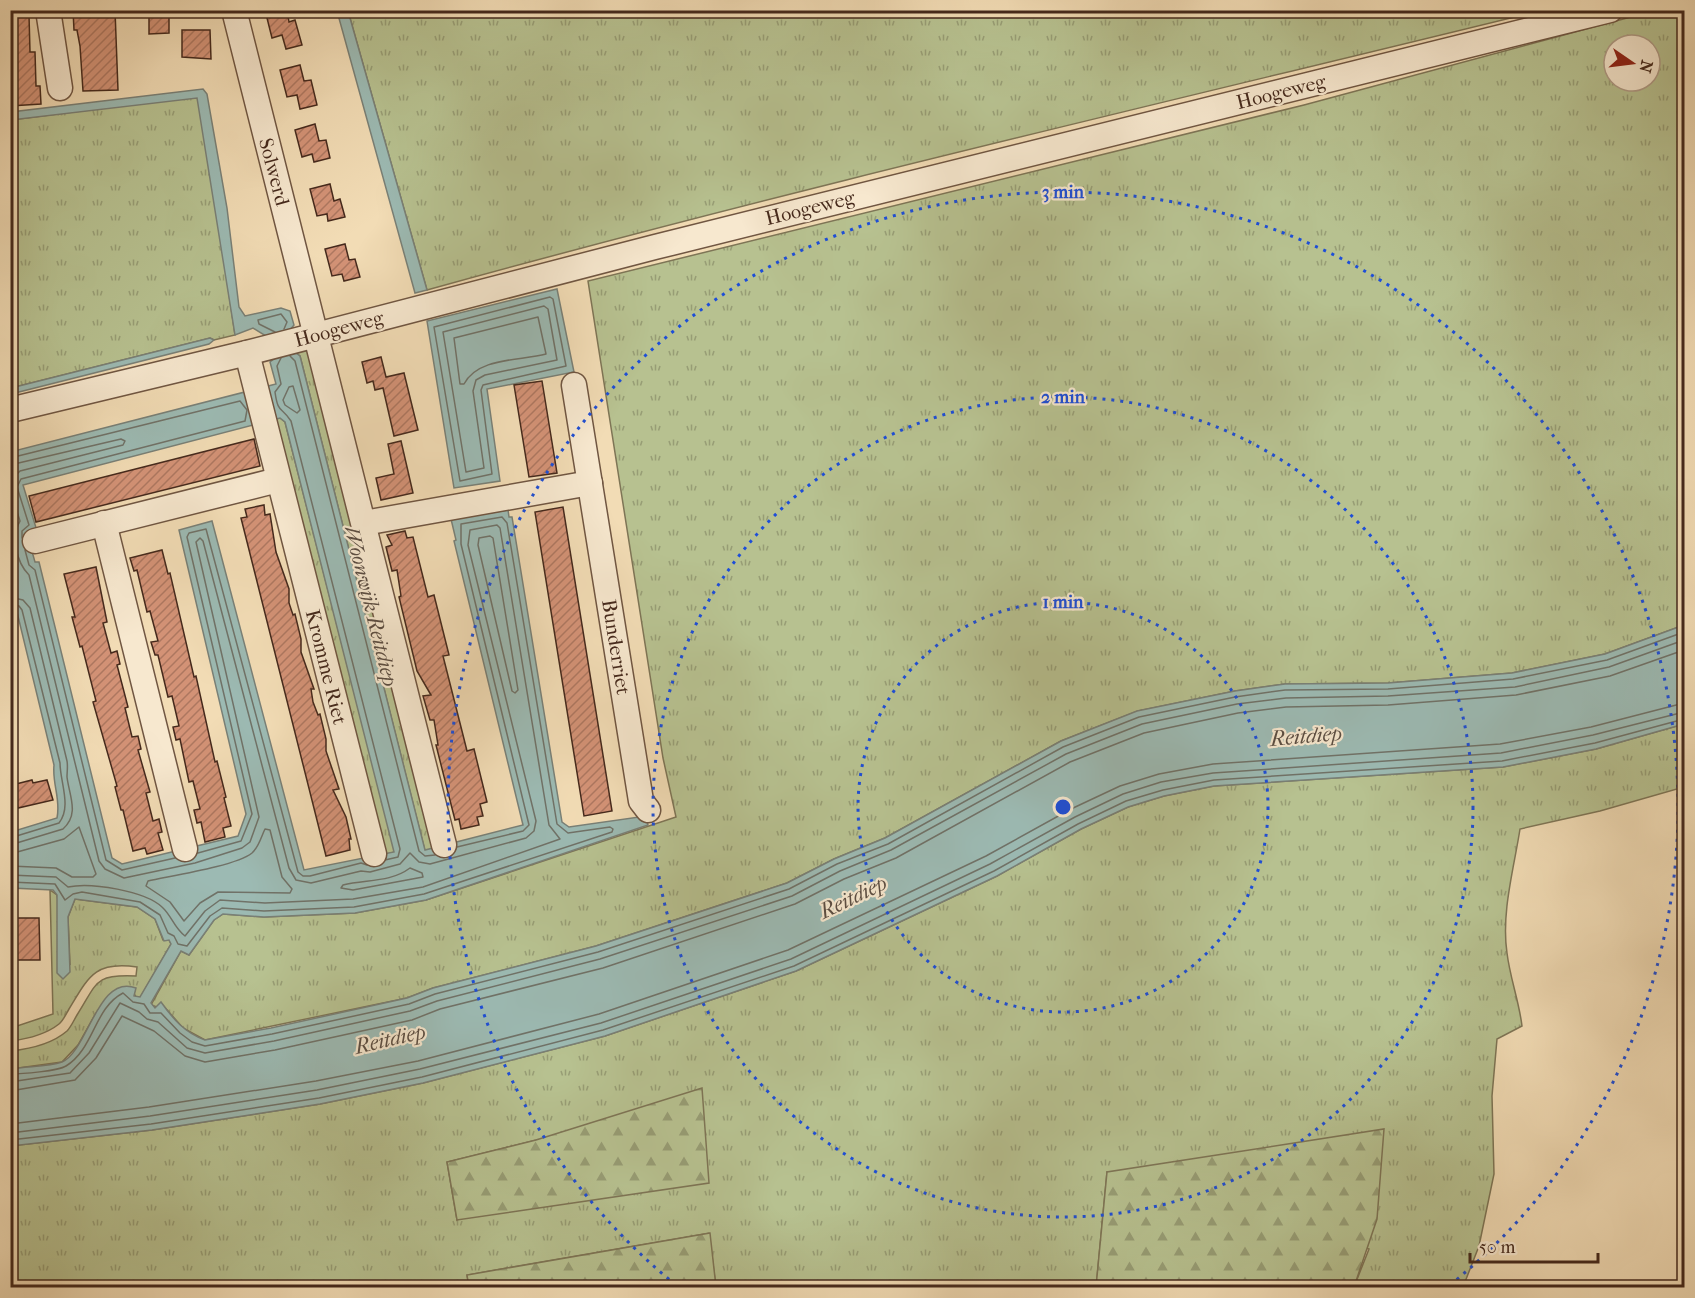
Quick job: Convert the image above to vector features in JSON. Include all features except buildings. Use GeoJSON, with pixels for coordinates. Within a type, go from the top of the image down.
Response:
{"type":"FeatureCollection","features":[{"type":"Feature","properties":{"kind":"street"},"geometry":{"type":"LineString","coordinates":[[48,10],[60,88]]}},
{"type":"Feature","properties":{"kind":"street","name":"Solwerd"},"geometry":{"type":"LineString","coordinates":[[234,10],[308,337]]}},
{"type":"Feature","properties":{"kind":"street","name":"Hoogeweg"},"geometry":{"type":"LineString","coordinates":[[10,410],[254,351],[655,247],[1610,10]]}},
{"type":"Feature","properties":{"kind":"street"},"geometry":{"type":"LineString","coordinates":[[308,337],[364,523],[444,845]]}},
{"type":"Feature","properties":{"kind":"street","name":"Kromme Riet"},"geometry":{"type":"LineString","coordinates":[[254,351],[255,381],[278,480],[374,854]]}},
{"type":"Feature","properties":{"kind":"street","name":"Bunderriet"},"geometry":{"type":"LineString","coordinates":[[574,386],[641,801],[648,810]]}},
{"type":"Feature","properties":{"kind":"street"},"geometry":{"type":"LineString","coordinates":[[35,541],[278,480]]}},
{"type":"Feature","properties":{"kind":"street"},"geometry":{"type":"LineString","coordinates":[[364,523],[590,483]]}},
{"type":"Feature","properties":{"kind":"street"},"geometry":{"type":"LineString","coordinates":[[104,523],[185,849]]}},
{"type":"Feature","properties":{"kind":"green space"},"geometry":{"type":"Polygon","coordinates":[[[348,10],[1539,11],[843,181],[427,290],[348,10]]]}},
{"type":"Feature","properties":{"kind":"green space"},"geometry":{"type":"Polygon","coordinates":[[[1653,11],[1684,11],[1684,625],[1605,654],[1512,673],[1388,683],[1285,684],[1235,691],[1138,711],[1061,741],[885,838],[834,859],[787,883],[596,946],[433,988],[407,998],[205,1040],[183,1028],[161,1003],[157,1007],[151,1005],[181,951],[189,955],[214,920],[223,914],[264,917],[355,913],[426,900],[676,817],[663,758],[588,281],[1304,105],[1653,11]]]}},
{"type":"Feature","properties":{"kind":"green space"},"geometry":{"type":"Polygon","coordinates":[[[197,97],[201,104],[235,335],[214,340],[210,338],[11,388],[11,120],[197,97]]]}},
{"type":"Feature","properties":{"kind":"green space"},"geometry":{"type":"Polygon","coordinates":[[[311,349],[436,848],[425,851],[300,356],[296,353],[311,349]]]}},
{"type":"Feature","properties":{"kind":"green space"},"geometry":{"type":"Polygon","coordinates":[[[280,418],[285,422],[395,852],[382,855],[275,419],[280,418]]]}},
{"type":"Feature","properties":{"kind":"green space"},"geometry":{"type":"Polygon","coordinates":[[[1684,724],[1684,787],[1600,811],[1520,829],[1507,906],[1506,938],[1508,962],[1522,1026],[1497,1039],[1492,1096],[1494,1174],[1479,1246],[1463,1287],[1354,1287],[1369,1249],[1107,1172],[1096,1288],[716,1287],[709,1233],[467,1275],[469,1287],[11,1287],[10,1146],[152,1130],[320,1104],[423,1083],[605,1036],[796,971],[997,876],[1081,829],[1128,807],[1164,796],[1214,786],[1503,767],[1596,749],[1684,724]],[[536,1140],[447,1162],[457,1220],[536,1140]]]}},
{"type":"Feature","properties":{"kind":"green space"},"geometry":{"type":"Polygon","coordinates":[[[50,890],[57,895],[70,965],[68,917],[75,899],[137,907],[155,919],[163,940],[169,940],[171,944],[140,998],[136,997],[133,992],[96,1013],[78,1045],[62,1062],[11,1069],[11,1051],[40,1045],[61,1036],[67,1031],[99,982],[112,977],[136,976],[137,967],[111,966],[102,969],[88,980],[59,1024],[36,1036],[11,1041],[11,1028],[53,1014],[50,890]]]}},
{"type":"Feature","properties":{"kind":"green space"},"geometry":{"type":"Polygon","coordinates":[[[702,1088],[709,1183],[457,1220],[447,1162],[536,1140],[702,1088]]]}},
{"type":"Feature","properties":{"kind":"green space"},"geometry":{"type":"Polygon","coordinates":[[[1384,1129],[1377,1219],[1354,1287],[1096,1287],[1107,1172],[1384,1129]]]}},
{"type":"Feature","properties":{"kind":"green space"},"geometry":{"type":"Polygon","coordinates":[[[710,1233],[716,1287],[469,1287],[467,1275],[710,1233]]]}},
{"type":"Feature","properties":{"kind":"water"},"geometry":{"type":"Polygon","coordinates":[[[337,11],[348,11],[427,290],[415,293],[337,11]]]}},
{"type":"Feature","properties":{"kind":"water","name":"Reitdiep"},"geometry":{"type":"Polygon","coordinates":[[[203,89],[207,94],[227,208],[239,307],[245,316],[281,308],[290,311],[294,325],[290,330],[296,353],[300,356],[425,850],[523,825],[454,541],[456,540],[451,519],[508,510],[509,517],[512,517],[562,822],[569,827],[646,816],[648,825],[426,900],[355,913],[264,917],[223,914],[214,920],[189,955],[181,951],[151,1003],[155,1008],[161,1002],[180,1025],[191,1034],[205,1040],[407,998],[433,988],[596,946],[787,883],[834,859],[885,838],[1061,741],[1137,711],[1235,691],[1285,684],[1388,683],[1512,673],[1605,654],[1684,625],[1684,724],[1596,749],[1503,767],[1214,786],[1164,796],[1128,807],[1081,829],[997,876],[796,971],[605,1036],[423,1083],[320,1104],[152,1130],[11,1146],[11,1069],[56,1064],[71,1055],[103,1002],[112,992],[123,986],[136,988],[134,996],[140,997],[171,944],[169,940],[164,941],[155,919],[137,907],[75,899],[68,917],[70,972],[63,979],[57,973],[57,895],[53,890],[11,888],[11,832],[57,818],[58,804],[54,765],[17,612],[12,610],[11,603],[10,452],[276,384],[270,362],[275,358],[266,336],[253,328],[235,335],[197,98],[11,120],[11,112],[203,89]],[[280,418],[23,485],[37,531],[27,534],[35,562],[39,562],[112,858],[122,864],[238,836],[246,814],[179,530],[212,521],[304,870],[394,852],[285,422],[280,418]]]}},
{"type":"Feature","properties":{"kind":"water"},"geometry":{"type":"Polygon","coordinates":[[[557,289],[574,372],[487,389],[500,481],[454,488],[427,321],[557,289]]]}},
{"type":"Feature","properties":{"kind":"water"},"geometry":{"type":"Polygon","coordinates":[[[210,338],[214,340],[209,344],[11,394],[11,388],[210,338]]]}},
{"type":"Feature","properties":{"kind":"water label","name":"Woonwijk Reitdiep"},"geometry":{"type":"Point","coordinates":[371,606]}}]}
